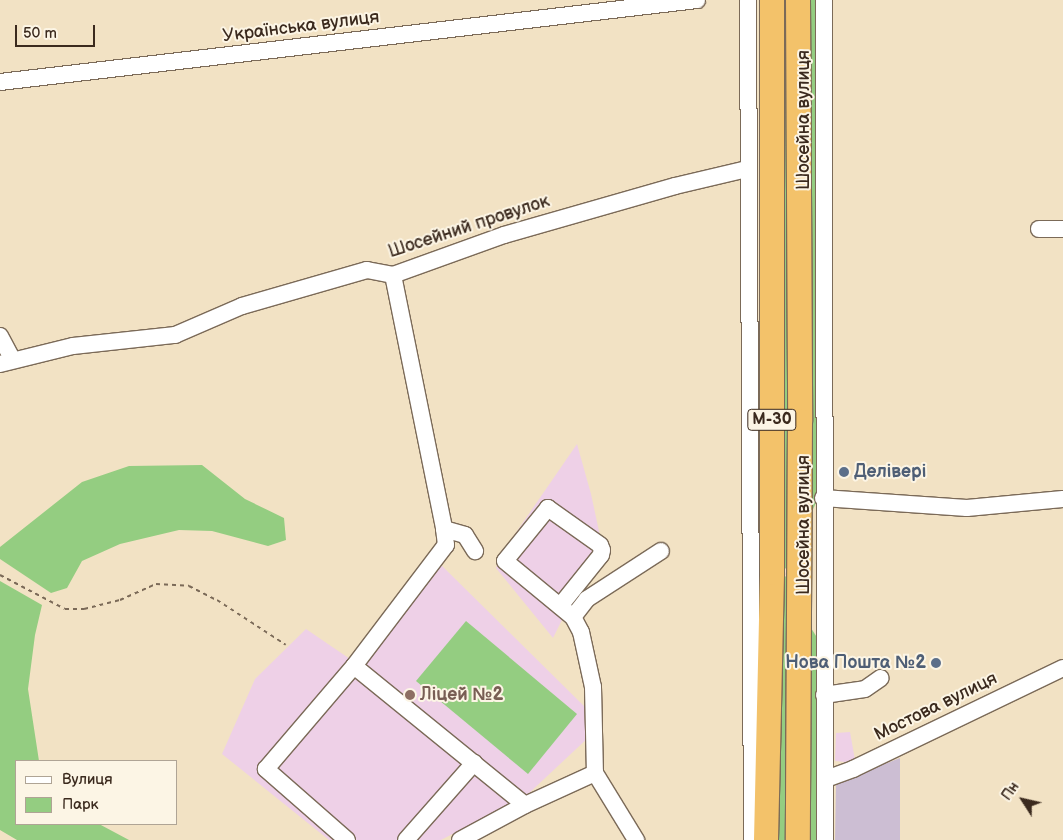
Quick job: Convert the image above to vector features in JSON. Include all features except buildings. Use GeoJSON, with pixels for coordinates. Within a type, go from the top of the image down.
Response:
{"type":"FeatureCollection","features":[{"type":"Feature","properties":{"kind":"highway","name":"М-30"},"geometry":{"type":"LineString","coordinates":[[766,840],[772,573],[772,0]]}},
{"type":"Feature","properties":{"kind":"highway","name":"М-30"},"geometry":{"type":"LineString","coordinates":[[798,0],[800,421],[798,840]]}},
{"type":"Feature","properties":{"kind":"street","name":"Українська вулиця"},"geometry":{"type":"LineString","coordinates":[[0,82],[697,0]]}},
{"type":"Feature","properties":{"kind":"street"},"geometry":{"type":"LineString","coordinates":[[748,0],[747,169],[752,840]]}},
{"type":"Feature","properties":{"kind":"street","name":"Шосейна вулиця"},"geometry":{"type":"LineString","coordinates":[[824,0],[823,498],[825,840]]}},
{"type":"Feature","properties":{"kind":"street","name":"Шосейний провулок"},"geometry":{"type":"LineString","coordinates":[[7,362],[73,346],[175,335],[242,306],[367,270],[394,275],[504,235],[675,186],[747,169]]}},
{"type":"Feature","properties":{"kind":"street"},"geometry":{"type":"LineString","coordinates":[[1039,229],[1063,229]]}},
{"type":"Feature","properties":{"kind":"street"},"geometry":{"type":"LineString","coordinates":[[347,840],[266,769],[354,666],[446,545],[394,275]]}},
{"type":"Feature","properties":{"kind":"street"},"geometry":{"type":"LineString","coordinates":[[0,336],[7,362]]}},
{"type":"Feature","properties":{"kind":"street"},"geometry":{"type":"LineString","coordinates":[[823,498],[967,508],[1063,499]]}},
{"type":"Feature","properties":{"kind":"street"},"geometry":{"type":"LineString","coordinates":[[566,611],[601,555],[602,550],[600,545],[548,508],[505,561],[566,611],[581,632],[593,687],[595,773],[636,840]]}},
{"type":"Feature","properties":{"kind":"street"},"geometry":{"type":"LineString","coordinates":[[444,529],[465,535],[474,551]]}},
{"type":"Feature","properties":{"kind":"street"},"geometry":{"type":"LineString","coordinates":[[566,611],[661,551]]}},
{"type":"Feature","properties":{"kind":"street"},"geometry":{"type":"LineString","coordinates":[[354,666],[525,805]]}},
{"type":"Feature","properties":{"kind":"street","name":"Мостова вулиця"},"geometry":{"type":"LineString","coordinates":[[826,779],[853,770],[1063,668]]}},
{"type":"Feature","properties":{"kind":"street"},"geometry":{"type":"LineString","coordinates":[[824,695],[865,689],[881,678]]}},
{"type":"Feature","properties":{"kind":"street"},"geometry":{"type":"LineString","coordinates":[[406,840],[474,763]]}},
{"type":"Feature","properties":{"kind":"street"},"geometry":{"type":"LineString","coordinates":[[460,840],[525,805],[595,773]]}},
{"type":"Feature","properties":{"kind":"path"},"geometry":{"type":"LineString","coordinates":[[0,575],[65,609],[84,609],[120,600],[156,584],[189,586],[217,600],[286,645]]}},
{"type":"Feature","properties":{"kind":"shaded area"},"geometry":{"type":"Polygon","coordinates":[[[577,444],[591,494],[605,559],[570,604],[553,638],[496,568],[504,550],[577,444]]]}},
{"type":"Feature","properties":{"kind":"shaded area","name":"Ліцей №2"},"geometry":{"type":"Polygon","coordinates":[[[431,555],[588,710],[590,736],[527,795],[441,840],[329,840],[222,754],[255,679],[306,629],[350,659],[431,555]]]}},
{"type":"Feature","properties":{"kind":"shaded area"},"geometry":{"type":"Polygon","coordinates":[[[850,732],[855,760],[835,761],[836,733],[850,732]]]}},
{"type":"Feature","properties":{"kind":"shaded area"},"geometry":{"type":"Polygon","coordinates":[[[900,758],[900,840],[835,840],[836,783],[900,758]]]}},
{"type":"Feature","properties":{"kind":"green space"},"geometry":{"type":"Polygon","coordinates":[[[777,0],[790,0],[794,569],[779,568],[777,0]]]}},
{"type":"Feature","properties":{"kind":"green space"},"geometry":{"type":"Polygon","coordinates":[[[807,0],[817,0],[819,496],[810,516],[807,0]]]}},
{"type":"Feature","properties":{"kind":"green space"},"geometry":{"type":"Polygon","coordinates":[[[202,465],[245,499],[284,518],[286,540],[268,546],[212,531],[179,530],[120,544],[82,561],[67,588],[51,593],[0,559],[0,547],[82,482],[129,466],[202,465]]]}},
{"type":"Feature","properties":{"kind":"green space"},"geometry":{"type":"Polygon","coordinates":[[[779,576],[794,577],[793,840],[779,840],[779,576]]]}},
{"type":"Feature","properties":{"kind":"green space"},"geometry":{"type":"Polygon","coordinates":[[[0,581],[42,605],[35,635],[28,689],[39,760],[15,760],[15,825],[101,825],[129,840],[17,840],[0,830],[0,581]]]}},
{"type":"Feature","properties":{"kind":"green space"},"geometry":{"type":"Polygon","coordinates":[[[466,621],[577,714],[528,774],[416,681],[466,621]]]}},
{"type":"Feature","properties":{"kind":"green space"},"geometry":{"type":"Polygon","coordinates":[[[811,628],[818,639],[819,840],[810,840],[811,628]]]}},
{"type":"Feature","properties":{"kind":"place","name":"Делівері"},"geometry":{"type":"Point","coordinates":[844,472]}},
{"type":"Feature","properties":{"kind":"place","name":"Нова Пошта №2"},"geometry":{"type":"Point","coordinates":[936,663]}},
{"type":"Feature","properties":{"kind":"place","name":"Ліцей №2"},"geometry":{"type":"Point","coordinates":[410,695]}}]}
